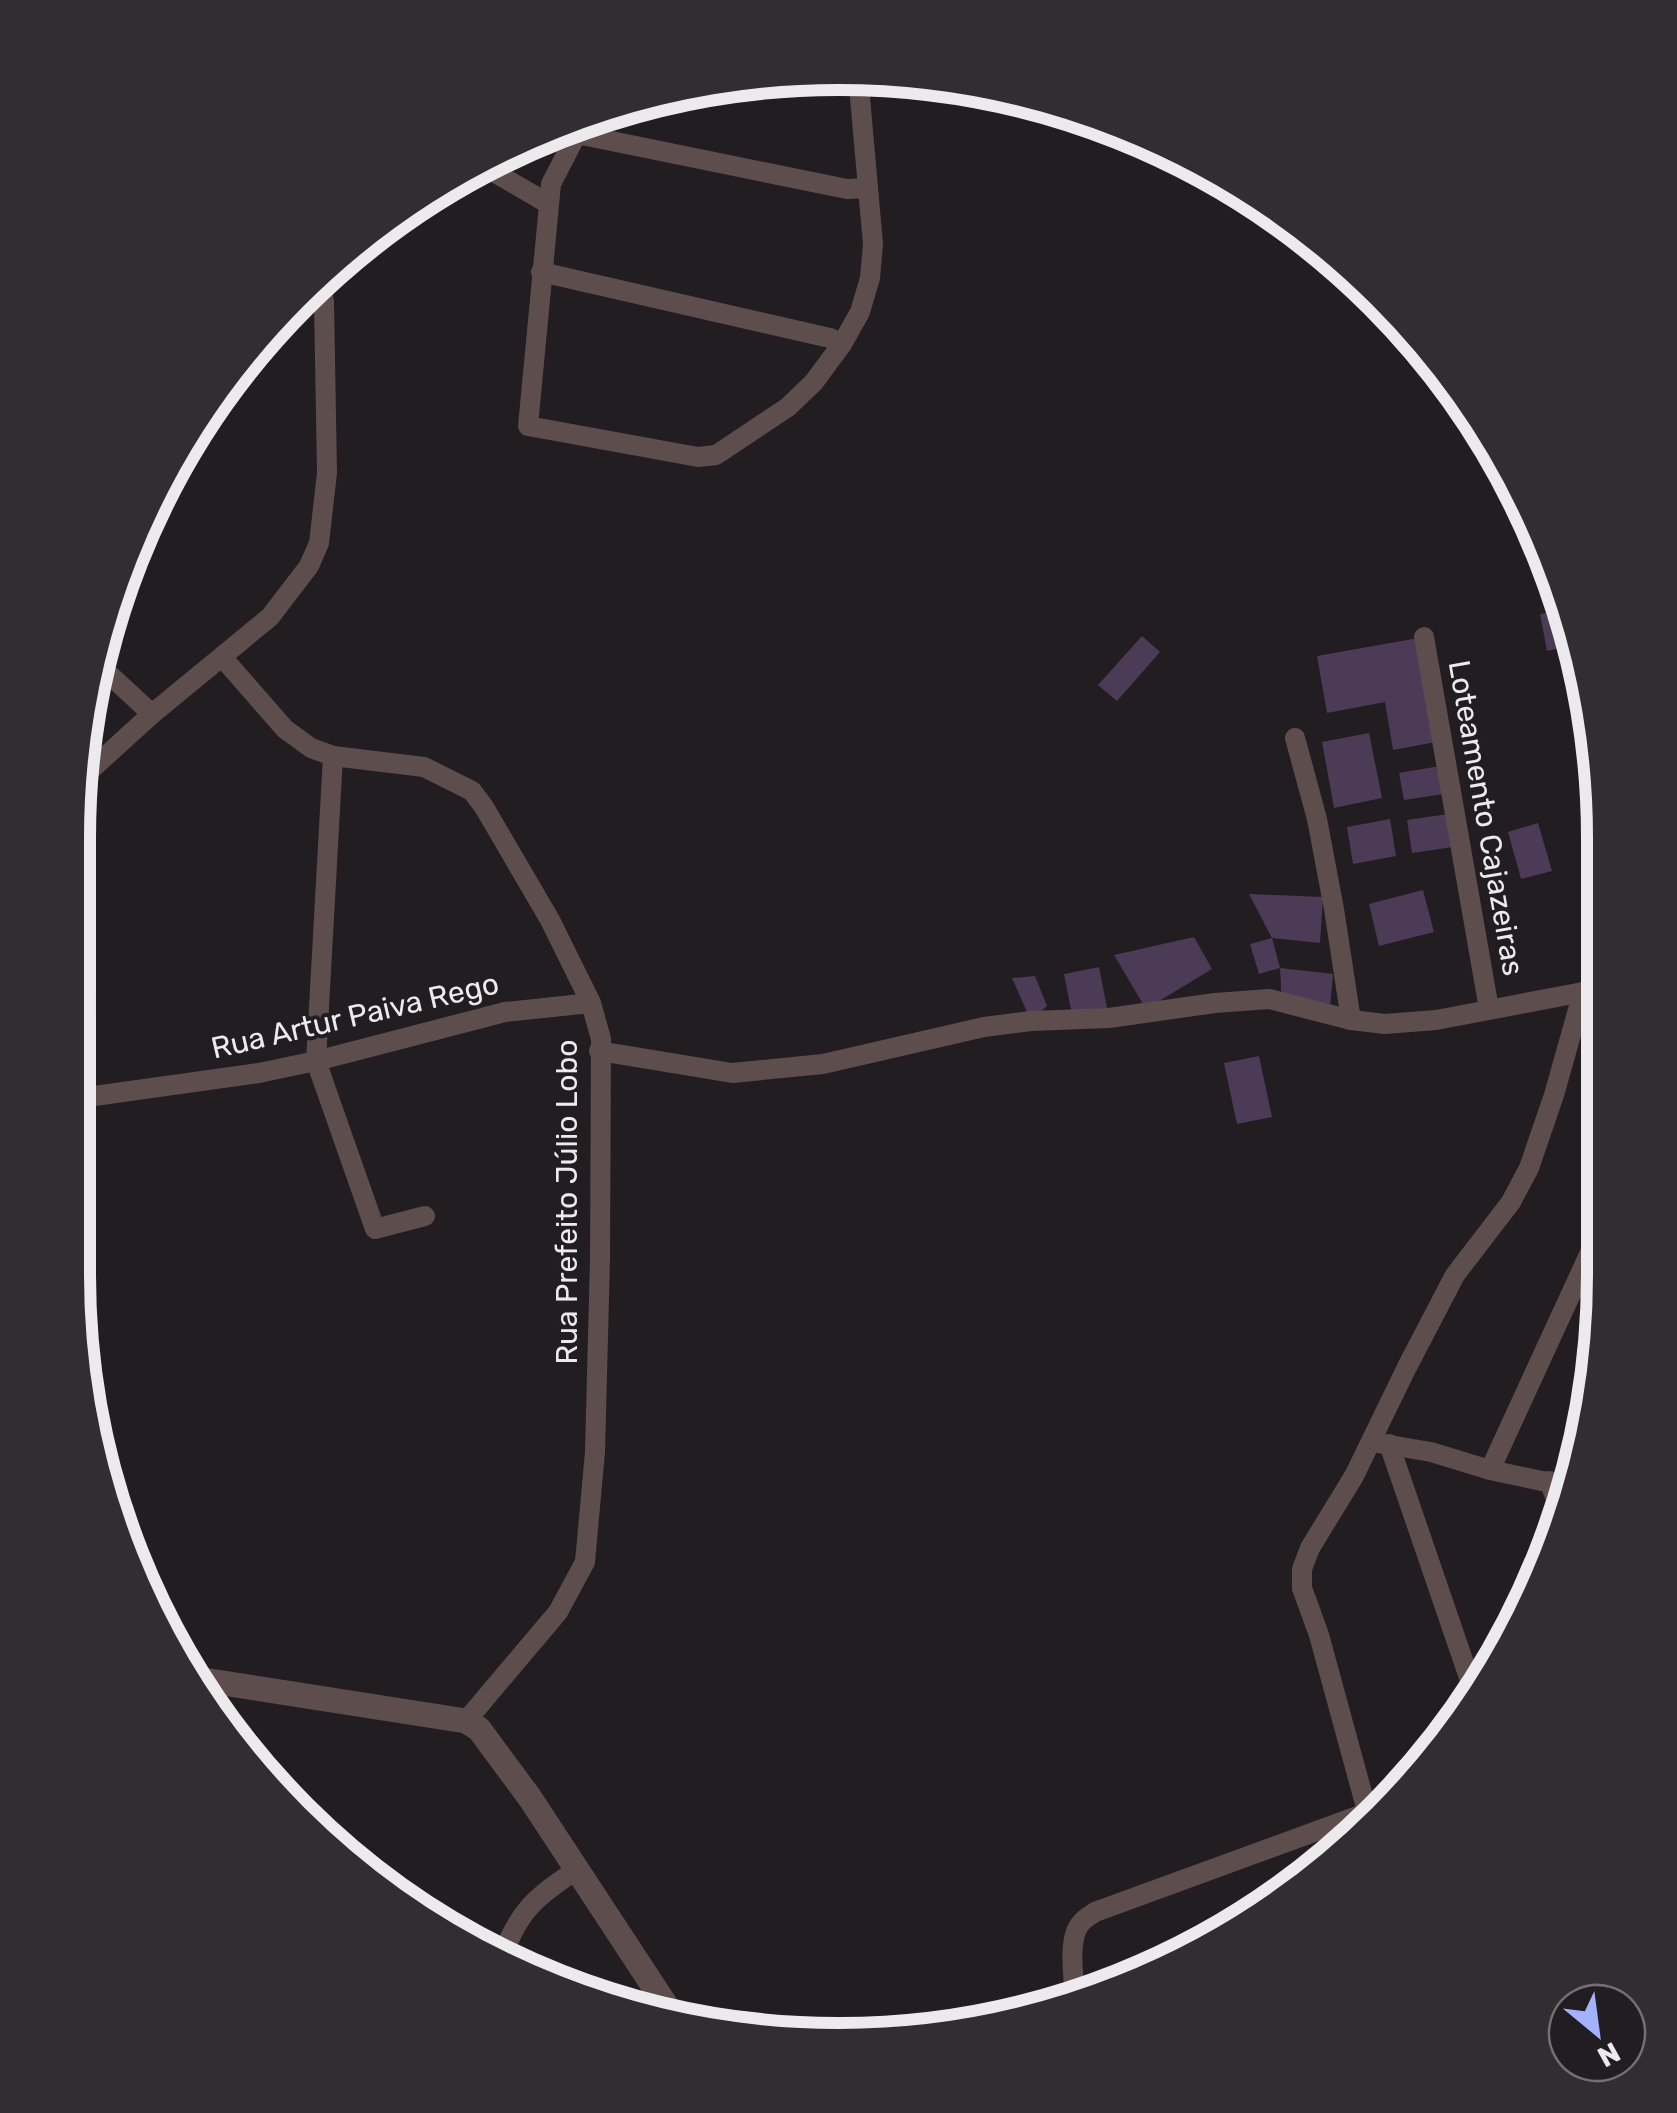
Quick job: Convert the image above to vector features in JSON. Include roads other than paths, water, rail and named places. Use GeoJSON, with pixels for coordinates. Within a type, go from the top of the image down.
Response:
{"type":"FeatureCollection","features":[{"type":"Feature","properties":{"kind":"street"},"geometry":{"type":"LineString","coordinates":[[575,139],[551,184],[528,426],[698,457],[716,454],[788,407],[814,382],[860,312],[870,278],[873,244],[859,91]]}},
{"type":"Feature","properties":{"kind":"street"},"geometry":{"type":"LineString","coordinates":[[600,129],[847,189],[868,188]]}},
{"type":"Feature","properties":{"kind":"street"},"geometry":{"type":"LineString","coordinates":[[496,173],[548,203]]}},
{"type":"Feature","properties":{"kind":"street"},"geometry":{"type":"LineString","coordinates":[[542,272],[830,338],[842,344]]}},
{"type":"Feature","properties":{"kind":"street"},"geometry":{"type":"LineString","coordinates":[[94,767],[270,617],[309,566],[319,543],[327,473],[323,296]]}},
{"type":"Feature","properties":{"kind":"street","name":"Loteamento Cajazeiras"},"geometry":{"type":"LineString","coordinates":[[1424,637],[1488,1008]]}},
{"type":"Feature","properties":{"kind":"street","name":"Rua Prefeito Júlio Lobo"},"geometry":{"type":"LineString","coordinates":[[222,657],[285,728],[311,748],[333,756],[424,768],[472,791],[550,920],[591,1003],[601,1039],[595,1452],[585,1562],[558,1612],[466,1721]]}},
{"type":"Feature","properties":{"kind":"street"},"geometry":{"type":"LineString","coordinates":[[108,675],[152,714]]}},
{"type":"Feature","properties":{"kind":"street"},"geometry":{"type":"LineString","coordinates":[[1295,738],[1317,820],[1351,1020]]}},
{"type":"Feature","properties":{"kind":"street"},"geometry":{"type":"LineString","coordinates":[[333,756],[316,1061],[375,1229],[425,1216]]}},
{"type":"Feature","properties":{"kind":"street"},"geometry":{"type":"LineString","coordinates":[[599,1051],[732,1073],[822,1064],[984,1027],[1109,1018],[1216,1003],[1269,1000],[1384,1024],[1436,1020],[1587,992]]}},
{"type":"Feature","properties":{"kind":"street"},"geometry":{"type":"LineString","coordinates":[[1370,1802],[1300,1576],[1310,1548],[1380,1443],[1406,1368],[1455,1275],[1511,1202],[1529,1168],[1587,1002]]}},
{"type":"Feature","properties":{"kind":"street","name":"Rua Artur Paiva Rego"},"geometry":{"type":"LineString","coordinates":[[90,1096],[259,1073],[506,1012],[591,1003]]}},
{"type":"Feature","properties":{"kind":"street"},"geometry":{"type":"LineString","coordinates":[[1490,1470],[1587,1261]]}},
{"type":"Feature","properties":{"kind":"street"},"geometry":{"type":"LineString","coordinates":[[1380,1443],[1556,1484]]}},
{"type":"Feature","properties":{"kind":"street"},"geometry":{"type":"LineString","coordinates":[[1380,1443],[1469,1678]]}},
{"type":"Feature","properties":{"kind":"street"},"geometry":{"type":"LineString","coordinates":[[1549,1482],[1554,1493]]}},
{"type":"Feature","properties":{"kind":"street"},"geometry":{"type":"LineString","coordinates":[[210,1681],[466,1721],[480,1729],[665,2002]]}},
{"type":"Feature","properties":{"kind":"street"},"geometry":{"type":"LineString","coordinates":[[1074,1984],[1075,1932],[1095,1912],[1347,1824]]}},
{"type":"Feature","properties":{"kind":"street"},"geometry":{"type":"LineString","coordinates":[[507,1946],[519,1919],[540,1894],[576,1870]]}}]}
